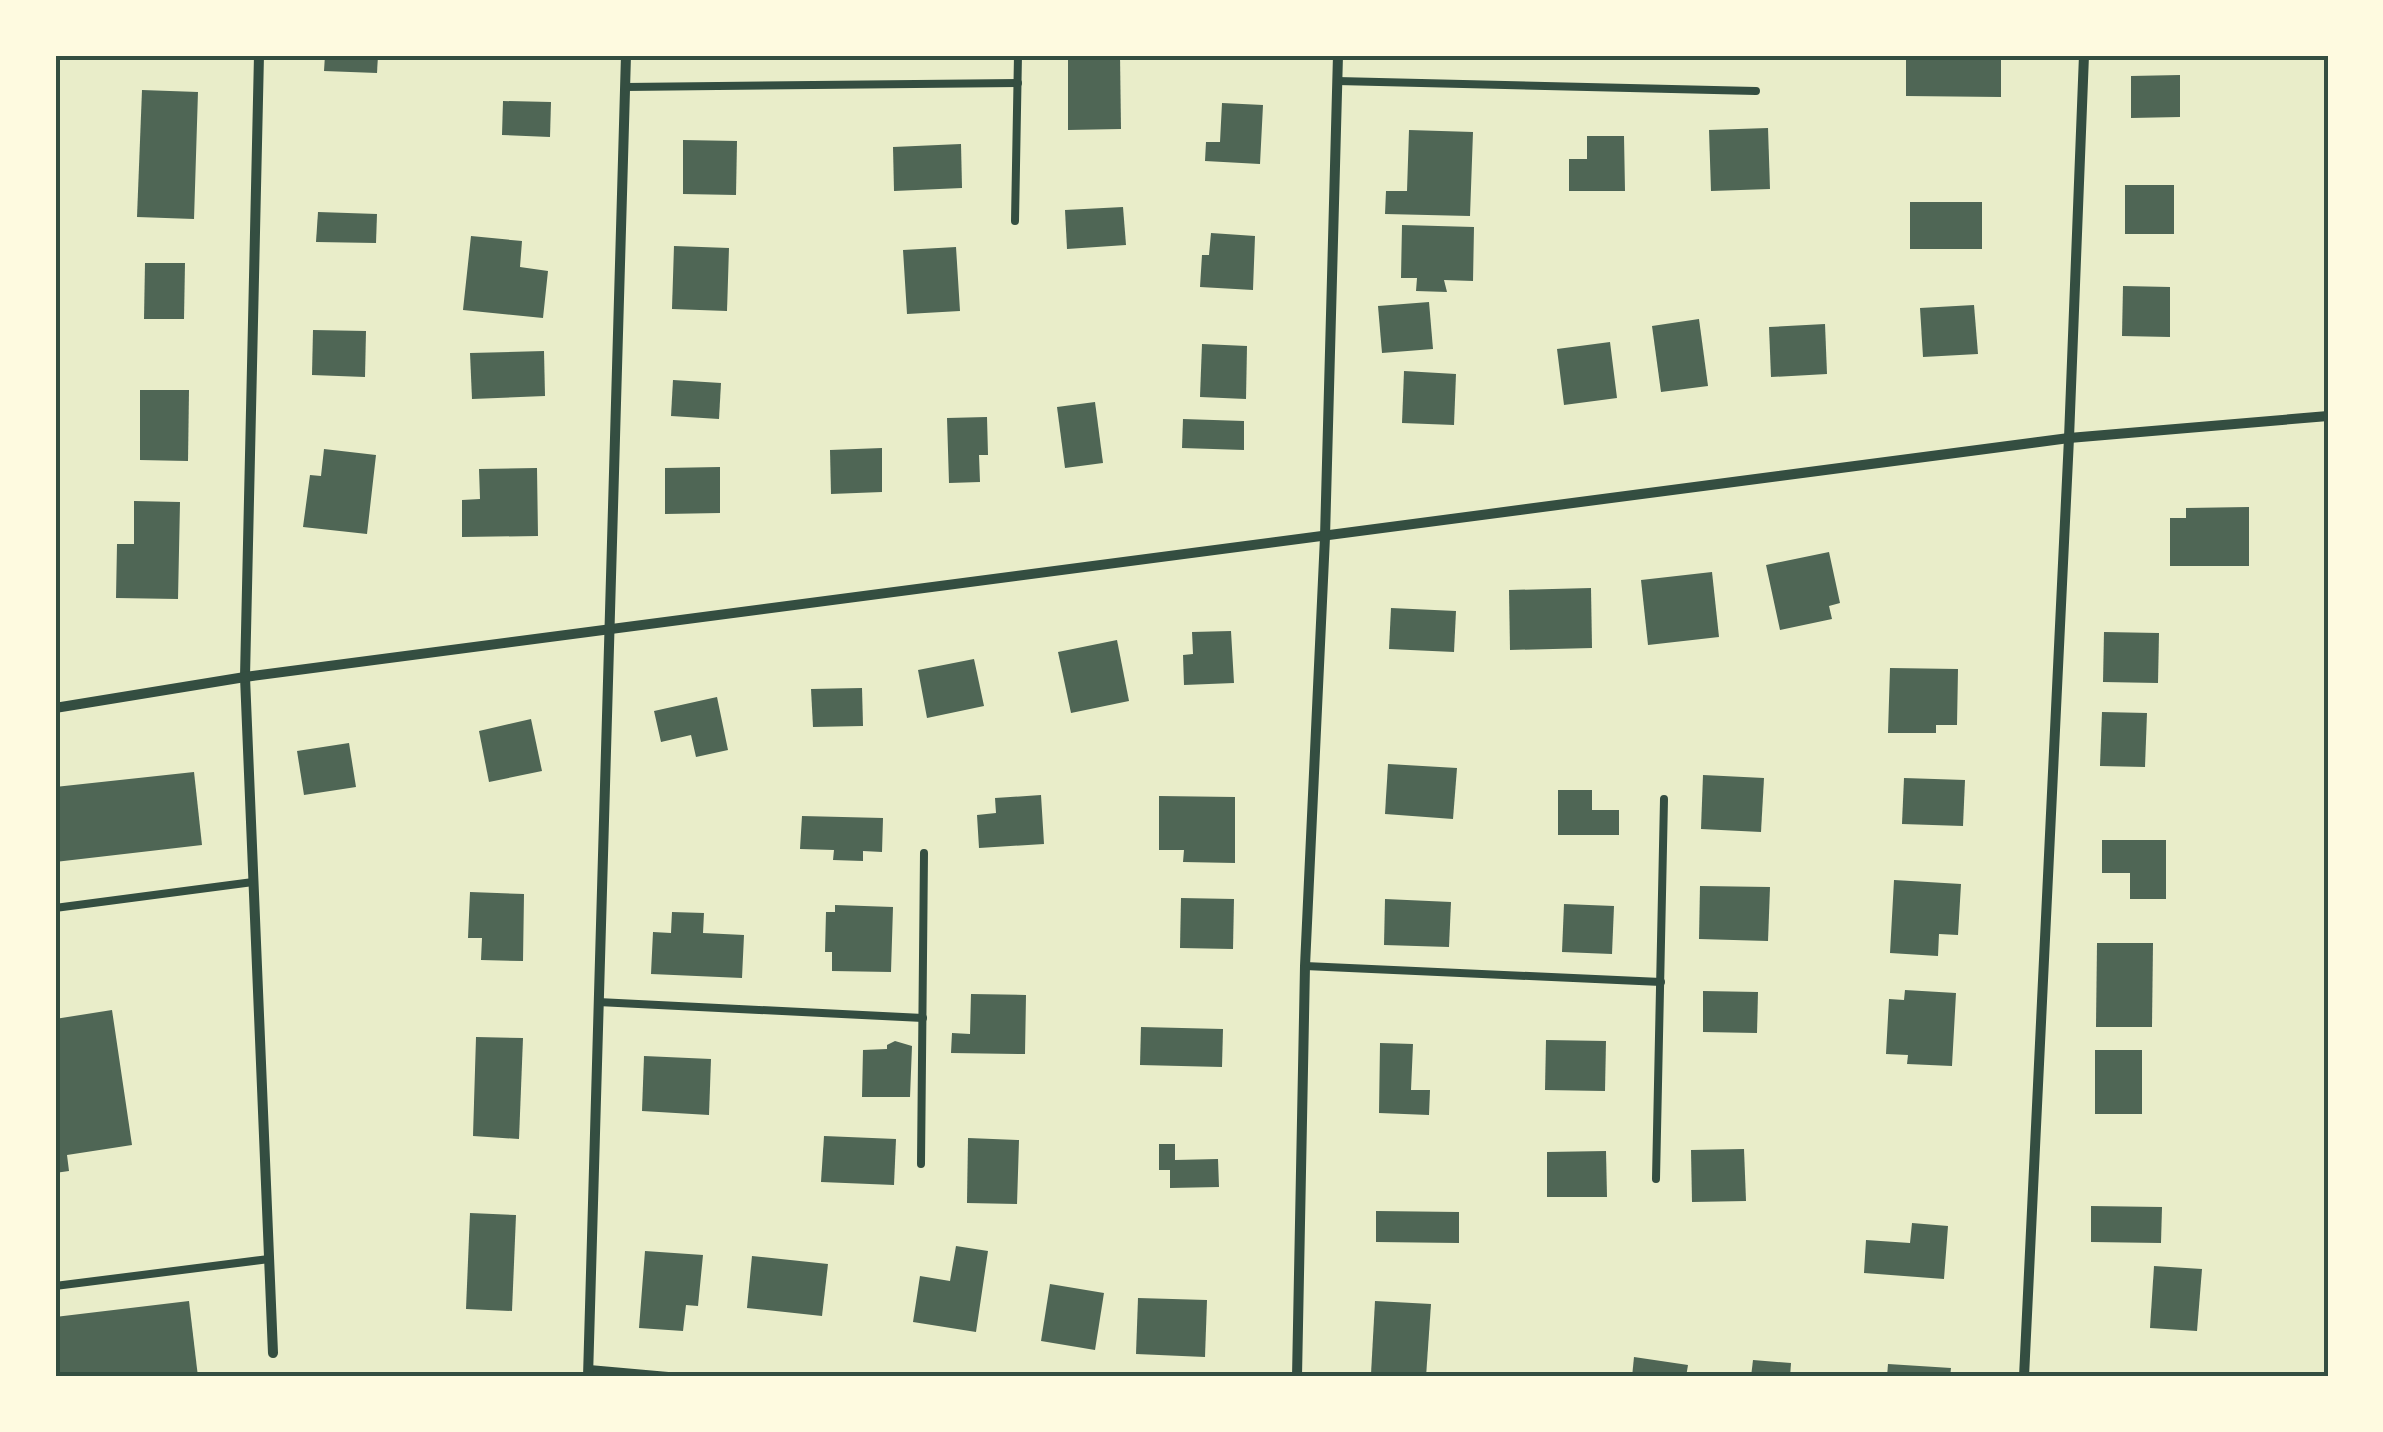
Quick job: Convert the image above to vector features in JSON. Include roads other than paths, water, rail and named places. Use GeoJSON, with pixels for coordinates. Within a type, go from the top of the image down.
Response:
{"type":"FeatureCollection","features":[{"type":"Feature","properties":{"kind":"street"},"geometry":{"type":"LineString","coordinates":[[259,55],[245,678],[273,1353]]}},
{"type":"Feature","properties":{"kind":"street"},"geometry":{"type":"LineString","coordinates":[[626,55],[588,1373],[668,1377]]}},
{"type":"Feature","properties":{"kind":"street"},"geometry":{"type":"LineString","coordinates":[[1297,1377],[1305,966],[1325,537],[1338,55]]}},
{"type":"Feature","properties":{"kind":"street"},"geometry":{"type":"LineString","coordinates":[[2024,1377],[2084,55]]}},
{"type":"Feature","properties":{"kind":"street"},"geometry":{"type":"LineString","coordinates":[[55,708],[245,678],[2069,438],[2328,416]]}},
{"type":"Feature","properties":{"kind":"lane"},"geometry":{"type":"LineString","coordinates":[[1015,221],[1018,55]]}},
{"type":"Feature","properties":{"kind":"lane"},"geometry":{"type":"LineString","coordinates":[[1337,81],[1756,91]]}},
{"type":"Feature","properties":{"kind":"lane"},"geometry":{"type":"LineString","coordinates":[[625,87],[1018,83]]}},
{"type":"Feature","properties":{"kind":"lane"},"geometry":{"type":"LineString","coordinates":[[1656,1179],[1664,799]]}},
{"type":"Feature","properties":{"kind":"lane"},"geometry":{"type":"LineString","coordinates":[[921,1164],[924,852]]}},
{"type":"Feature","properties":{"kind":"lane"},"geometry":{"type":"LineString","coordinates":[[55,908],[254,882]]}},
{"type":"Feature","properties":{"kind":"lane"},"geometry":{"type":"LineString","coordinates":[[1305,966],[1661,982]]}},
{"type":"Feature","properties":{"kind":"lane"},"geometry":{"type":"LineString","coordinates":[[598,1002],[922,1018]]}},
{"type":"Feature","properties":{"kind":"lane"},"geometry":{"type":"LineString","coordinates":[[55,1286],[269,1259]]}}]}
